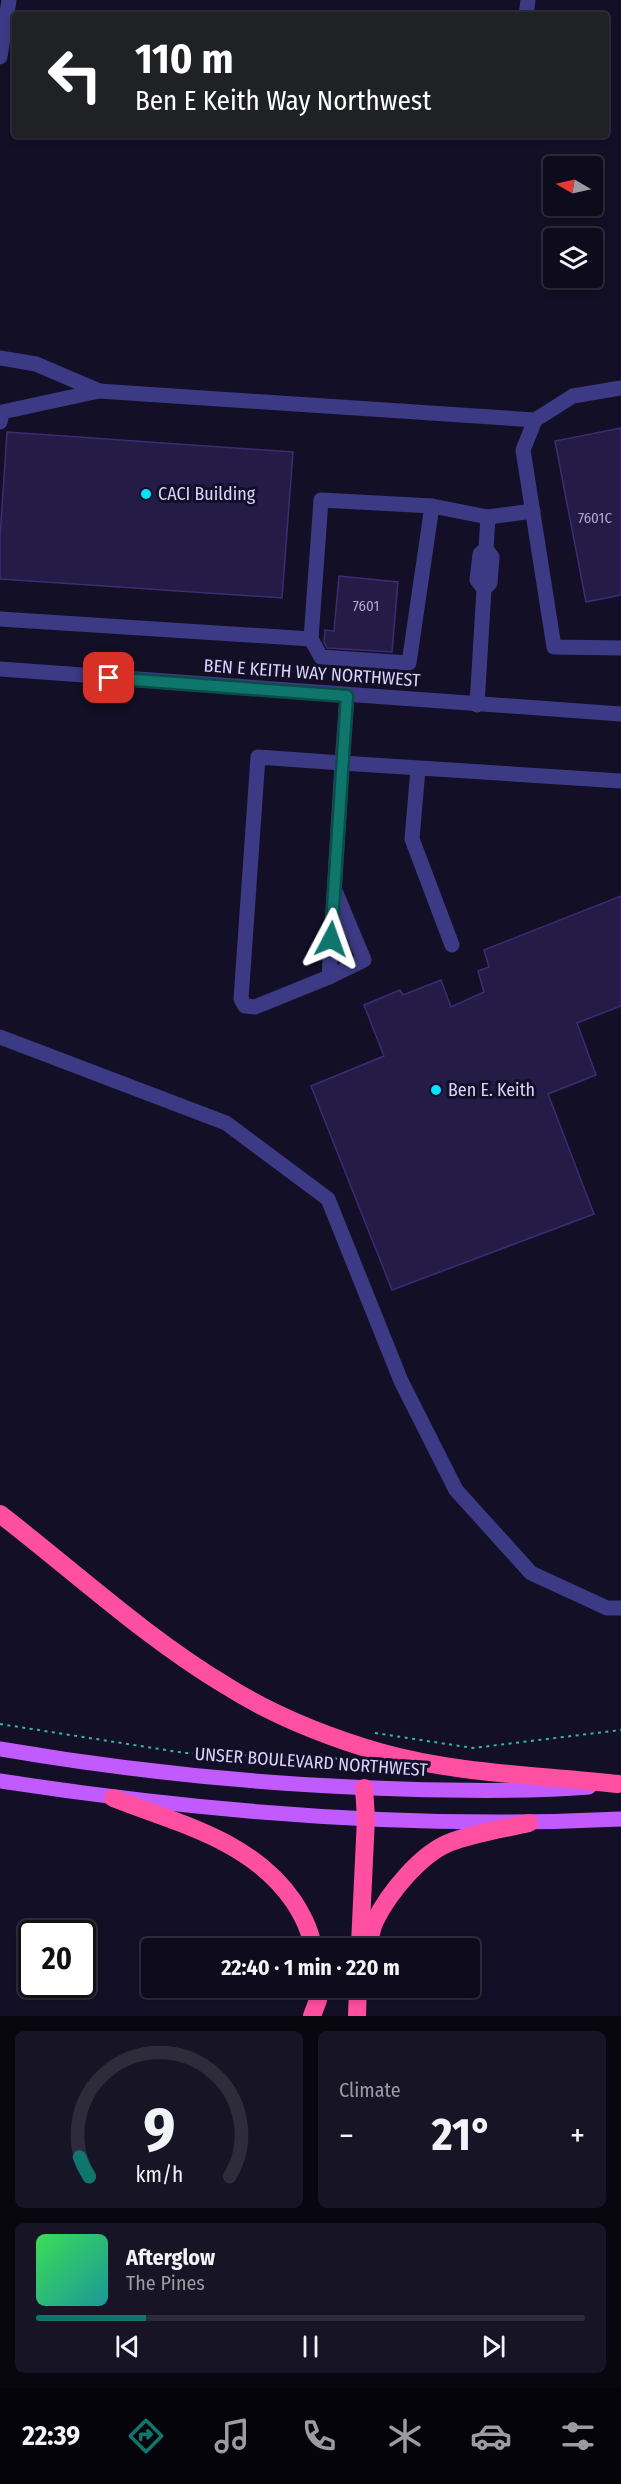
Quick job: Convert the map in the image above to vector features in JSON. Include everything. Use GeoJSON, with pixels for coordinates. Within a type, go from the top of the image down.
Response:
{"type":"FeatureCollection","features":[{"type":"Feature","properties":{"kind":"highway"},"geometry":{"type":"LineString","coordinates":[[0,1514],[172,1649],[224,1685],[271,1711],[364,1747],[431,1764],[620,1784]]}},
{"type":"Feature","properties":{"kind":"highway"},"geometry":{"type":"LineString","coordinates":[[360,1938],[366,1818],[364,1788]]}},
{"type":"Feature","properties":{"kind":"highway"},"geometry":{"type":"LineString","coordinates":[[113,1798],[206,1833],[240,1850],[265,1868],[283,1887],[299,1910],[311,1938]]}},
{"type":"Feature","properties":{"kind":"highway"},"geometry":{"type":"LineString","coordinates":[[370,1938],[374,1923],[401,1881],[426,1858],[450,1842],[529,1823]]}},
{"type":"Feature","properties":{"kind":"highway"},"geometry":{"type":"LineString","coordinates":[[312,2016],[318,1998]]}},
{"type":"Feature","properties":{"kind":"highway"},"geometry":{"type":"LineString","coordinates":[[357,2016],[358,1998]]}},
{"type":"Feature","properties":{"kind":"main road","name":"UNSER BOULEVARD NORTHWEST"},"geometry":{"type":"LineString","coordinates":[[0,1749],[96,1764],[255,1781],[364,1788],[552,1790],[620,1784]]}},
{"type":"Feature","properties":{"kind":"main road"},"geometry":{"type":"LineString","coordinates":[[0,1781],[113,1798],[366,1818],[529,1823],[621,1820]]}},
{"type":"Feature","properties":{"kind":"street"},"geometry":{"type":"LineString","coordinates":[[0,57],[10,33],[9,0]]}},
{"type":"Feature","properties":{"kind":"street"},"geometry":{"type":"LineString","coordinates":[[0,358],[36,364],[99,391]]}},
{"type":"Feature","properties":{"kind":"street"},"geometry":{"type":"LineString","coordinates":[[621,388],[573,396],[535,420],[523,450],[554,647],[621,648]]}},
{"type":"Feature","properties":{"kind":"street"},"geometry":{"type":"LineString","coordinates":[[0,422],[2,412],[99,391],[535,420]]}},
{"type":"Feature","properties":{"kind":"street"},"geometry":{"type":"LineString","coordinates":[[432,506],[409,663],[321,657],[311,639],[321,500],[432,506],[488,517],[533,511]]}},
{"type":"Feature","properties":{"kind":"street"},"geometry":{"type":"LineString","coordinates":[[477,705],[484,589],[490,583],[492,557],[486,549],[488,517]]}},
{"type":"Feature","properties":{"kind":"street"},"geometry":{"type":"LineString","coordinates":[[0,619],[311,639]]}},
{"type":"Feature","properties":{"kind":"street","name":"BEN E KEITH WAY NORTHWEST"},"geometry":{"type":"LineString","coordinates":[[0,669],[347,696],[621,714]]}},
{"type":"Feature","properties":{"kind":"street"},"geometry":{"type":"LineString","coordinates":[[329,977],[347,696]]}},
{"type":"Feature","properties":{"kind":"street"},"geometry":{"type":"LineString","coordinates":[[334,888],[364,960],[255,1007],[245,1006],[241,999],[258,757],[621,781]]}},
{"type":"Feature","properties":{"kind":"street"},"geometry":{"type":"LineString","coordinates":[[418,769],[412,839],[452,945]]}},
{"type":"Feature","properties":{"kind":"street"},"geometry":{"type":"LineString","coordinates":[[0,1037],[226,1124],[328,1199],[401,1381],[456,1490],[531,1573],[607,1608],[621,1608]]}},
{"type":"Feature","properties":{"kind":"path"},"geometry":{"type":"LineString","coordinates":[[0,1724],[185,1753],[347,1760]]}},
{"type":"Feature","properties":{"kind":"path"},"geometry":{"type":"LineString","coordinates":[[370,1732],[473,1748],[621,1730]]}},
{"type":"Feature","properties":{"kind":"building"},"geometry":{"type":"Polygon","coordinates":[[[621,428],[621,595],[586,602],[555,441],[621,428]]]}},
{"type":"Feature","properties":{"kind":"building","name":"CACI Building"},"geometry":{"type":"Polygon","coordinates":[[[7,432],[293,452],[282,598],[0,579],[0,537],[7,432]]]}},
{"type":"Feature","properties":{"kind":"building"},"geometry":{"type":"Polygon","coordinates":[[[339,576],[398,582],[392,652],[327,648],[324,642],[325,630],[334,631],[339,576]]]}},
{"type":"Feature","properties":{"kind":"building","name":"Ben E. Keith"},"geometry":{"type":"Polygon","coordinates":[[[621,896],[621,1006],[577,1023],[596,1075],[548,1094],[594,1214],[392,1290],[311,1086],[384,1056],[364,1005],[400,990],[403,995],[441,980],[451,1007],[484,992],[478,971],[489,967],[484,950],[621,896]]]}},
{"type":"Feature","properties":{"kind":"place","name":"CACI Building"},"geometry":{"type":"Point","coordinates":[146,494]}},
{"type":"Feature","properties":{"kind":"place","name":"Ben E. Keith"},"geometry":{"type":"Point","coordinates":[436,1090]}},
{"type":"Feature","properties":{"kind":"route"},"geometry":{"type":"LineString","coordinates":[[109,678],[347,696],[331,939]]}}]}
